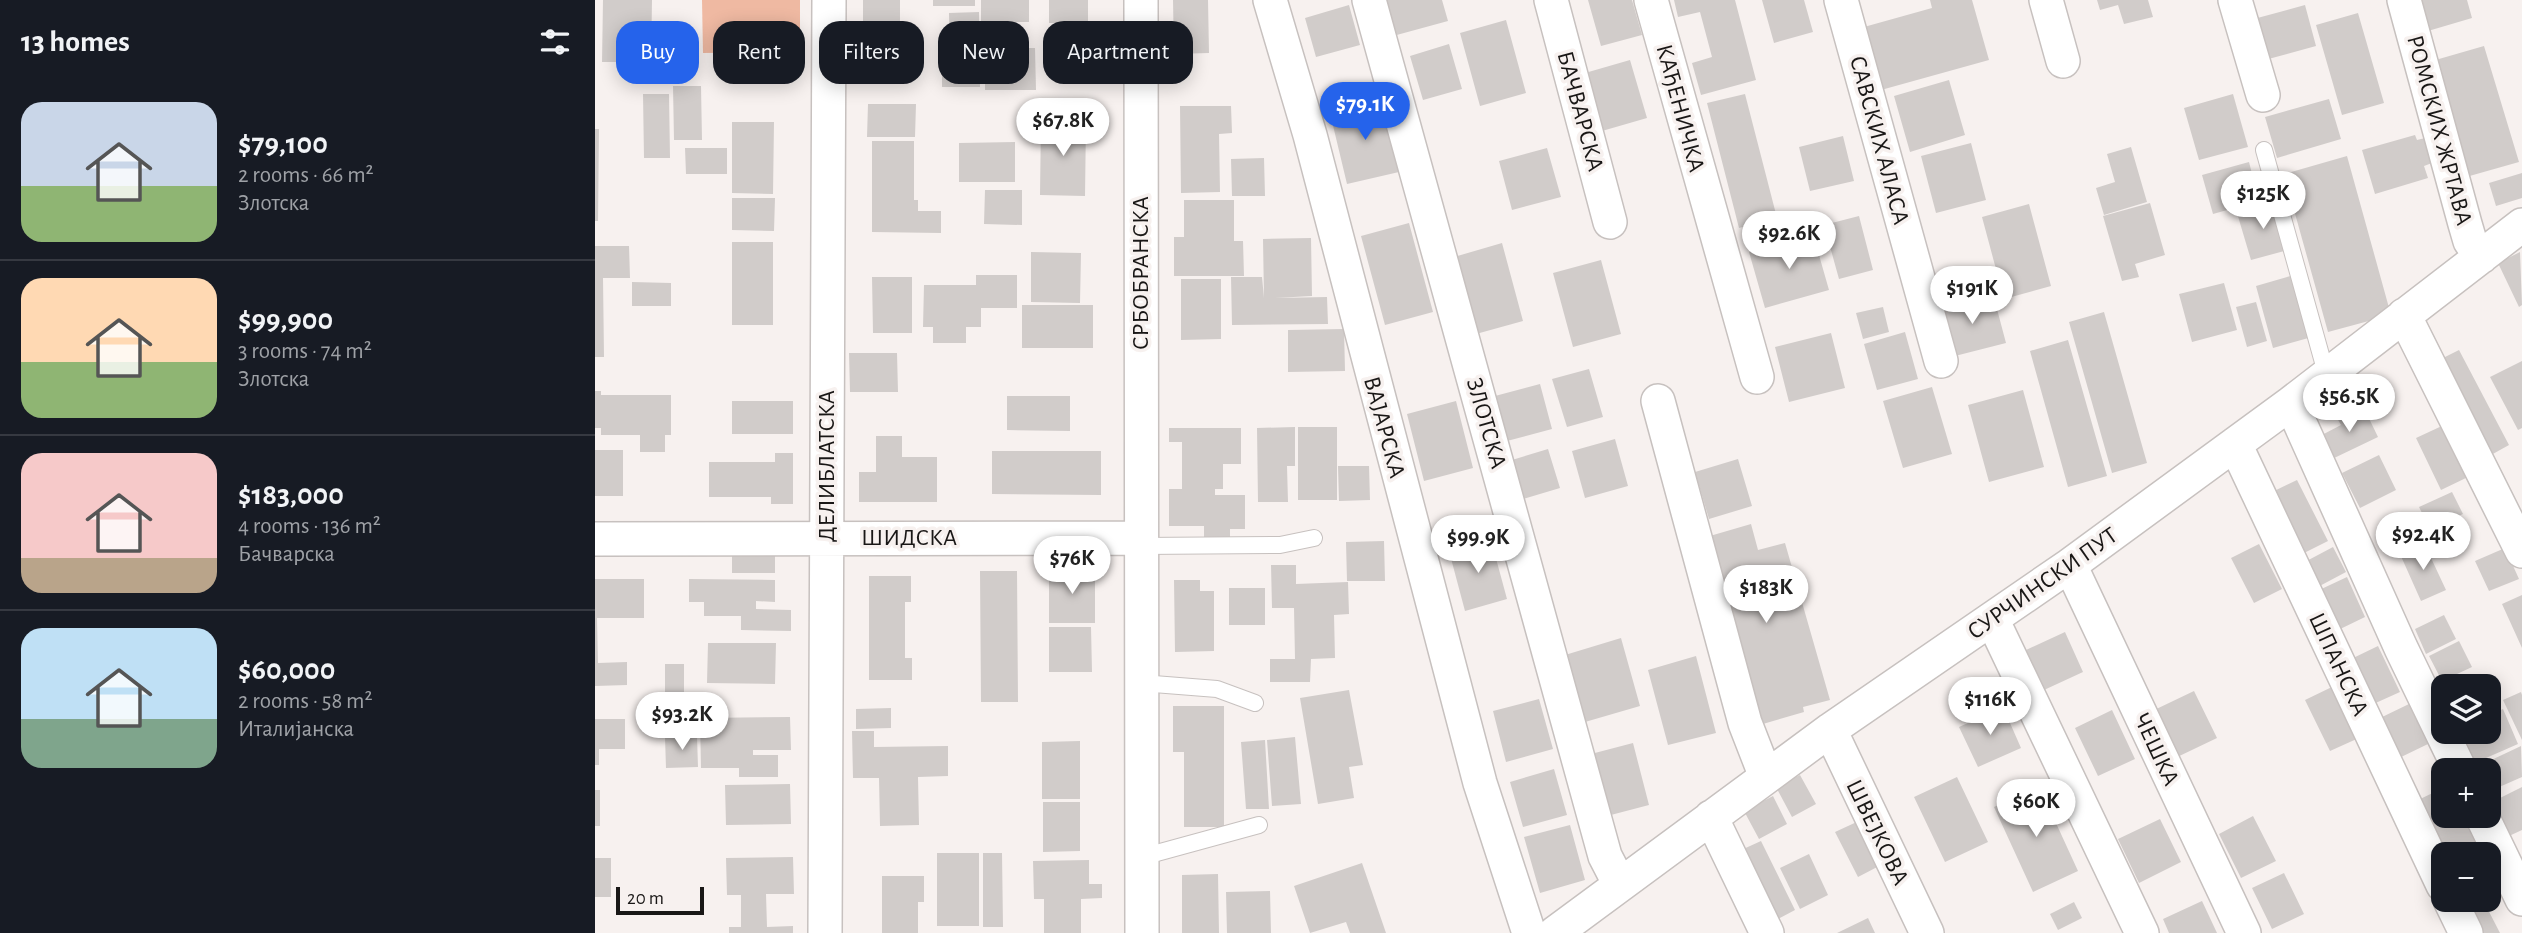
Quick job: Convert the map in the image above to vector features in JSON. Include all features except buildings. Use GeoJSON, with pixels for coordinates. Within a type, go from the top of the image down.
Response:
{"type":"FeatureCollection","features":[{"type":"Feature","properties":{"kind":"street","name":"ДЕЛИБЛАТСКА"},"geometry":{"type":"LineString","coordinates":[[825,933],[829,0]]}},
{"type":"Feature","properties":{"kind":"street","name":"СРБОБРАНСКА"},"geometry":{"type":"LineString","coordinates":[[1141,0],[1142,933]]}},
{"type":"Feature","properties":{"kind":"street","name":"ВАЈАРСКА"},"geometry":{"type":"LineString","coordinates":[[1270,0],[1310,135],[1479,783],[1529,933]]}},
{"type":"Feature","properties":{"kind":"street","name":"ЗЛОТСКА"},"geometry":{"type":"LineString","coordinates":[[1369,0],[1605,856],[1620,885]]}},
{"type":"Feature","properties":{"kind":"street","name":"БАЧВАРСКА"},"geometry":{"type":"LineString","coordinates":[[1551,0],[1610,222]]}},
{"type":"Feature","properties":{"kind":"street","name":"КАЂЕНИЧКА"},"geometry":{"type":"LineString","coordinates":[[1651,0],[1756,377]]}},
{"type":"Feature","properties":{"kind":"street","name":"САВСКИХ АЛАСА"},"geometry":{"type":"LineString","coordinates":[[1842,0],[1941,361]]}},
{"type":"Feature","properties":{"kind":"street"},"geometry":{"type":"LineString","coordinates":[[2046,0],[2063,61]]}},
{"type":"Feature","properties":{"kind":"street"},"geometry":{"type":"LineString","coordinates":[[2235,0],[2263,95]]}},
{"type":"Feature","properties":{"kind":"street","name":"РОМСКИХ ЖРТАВА"},"geometry":{"type":"LineString","coordinates":[[2404,0],[2470,241],[2481,257]]}},
{"type":"Feature","properties":{"kind":"street","name":"СУРЧИНСКИ ПУТ"},"geometry":{"type":"LineString","coordinates":[[1555,933],[1830,730],[2070,565],[2291,403],[2326,373],[2522,225]]}},
{"type":"Feature","properties":{"kind":"street"},"geometry":{"type":"LineString","coordinates":[[2404,315],[2522,551]]}},
{"type":"Feature","properties":{"kind":"street"},"geometry":{"type":"LineString","coordinates":[[1658,401],[1745,723],[1766,777]]}},
{"type":"Feature","properties":{"kind":"street"},"geometry":{"type":"LineString","coordinates":[[2291,403],[2401,648],[2454,758]]}},
{"type":"Feature","properties":{"kind":"street","name":"ШПАНСКА"},"geometry":{"type":"LineString","coordinates":[[2235,444],[2431,860]]}},
{"type":"Feature","properties":{"kind":"street","name":"ШИДСКА"},"geometry":{"type":"LineString","coordinates":[[595,539],[826,537],[1140,542]]}},
{"type":"Feature","properties":{"kind":"street","name":"ЧЕШКА"},"geometry":{"type":"LineString","coordinates":[[2070,565],[2244,933]]}},
{"type":"Feature","properties":{"kind":"street"},"geometry":{"type":"LineString","coordinates":[[1992,619],[2142,933]]}},
{"type":"Feature","properties":{"kind":"street","name":"ШВЕЈКОВА"},"geometry":{"type":"LineString","coordinates":[[1830,730],[1927,933]]}},
{"type":"Feature","properties":{"kind":"street"},"geometry":{"type":"LineString","coordinates":[[1711,817],[1767,933]]}},
{"type":"Feature","properties":{"kind":"street"},"geometry":{"type":"LineString","coordinates":[[2488,828],[2522,899]]}},
{"type":"Feature","properties":{"kind":"street"},"geometry":{"type":"LineString","coordinates":[[2456,912],[2466,933]]}},
{"type":"Feature","properties":{"kind":"lane"},"geometry":{"type":"LineString","coordinates":[[2264,150],[2326,373]]}},
{"type":"Feature","properties":{"kind":"lane"},"geometry":{"type":"LineString","coordinates":[[1140,542],[1280,545],[1314,538]]}},
{"type":"Feature","properties":{"kind":"lane"},"geometry":{"type":"LineString","coordinates":[[1141,683],[1217,689],[1255,703]]}},
{"type":"Feature","properties":{"kind":"lane"},"geometry":{"type":"LineString","coordinates":[[1142,857],[1259,825]]}},
{"type":"Feature","properties":{"kind":"shaded area"},"geometry":{"type":"Polygon","coordinates":[[[702,0],[800,0],[800,21],[713,21],[713,53],[703,53],[702,0]]]}}]}
